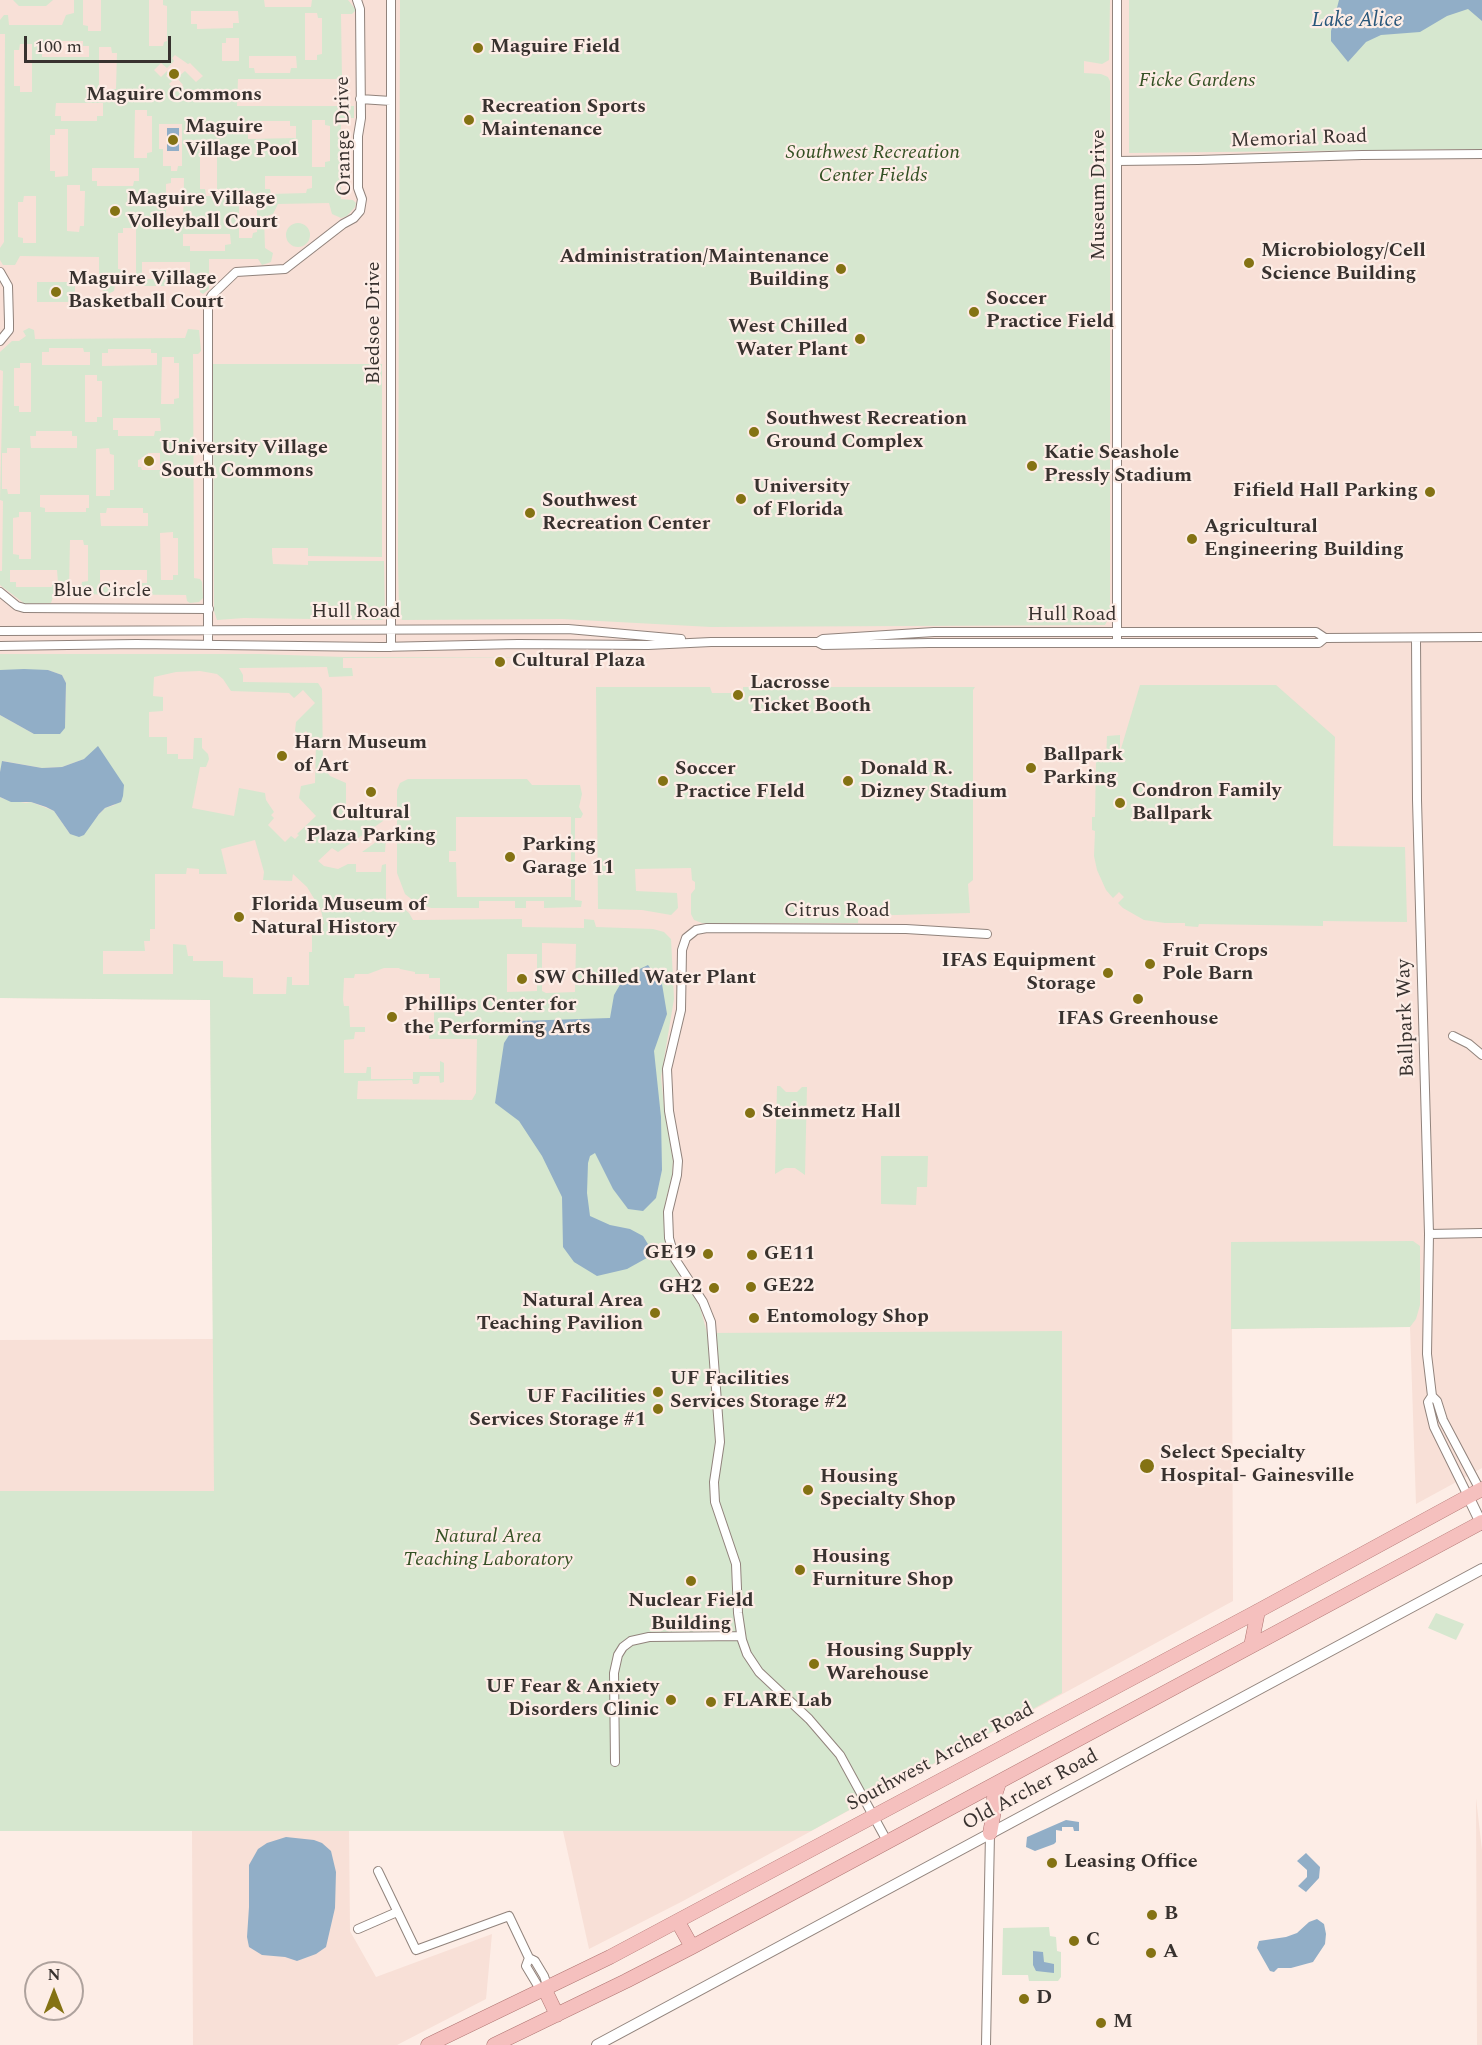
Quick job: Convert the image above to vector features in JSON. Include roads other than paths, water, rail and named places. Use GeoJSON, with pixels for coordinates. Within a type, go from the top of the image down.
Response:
{"type":"FeatureCollection","features":[{"type":"Feature","properties":{"kind":"main road","name":"Southwest Archer Road"},"geometry":{"type":"LineString","coordinates":[[428,2045],[545,1990],[678,1922],[1478,1492]]}},
{"type":"Feature","properties":{"kind":"main road"},"geometry":{"type":"LineString","coordinates":[[494,2045],[692,1947],[1482,1523]]}},
{"type":"Feature","properties":{"kind":"main road"},"geometry":{"type":"LineString","coordinates":[[1251,1646],[1258,1611]]}},
{"type":"Feature","properties":{"kind":"main road"},"geometry":{"type":"LineString","coordinates":[[990,1833],[994,1798],[999,1783]]}},
{"type":"Feature","properties":{"kind":"main road"},"geometry":{"type":"LineString","coordinates":[[678,1922],[692,1947]]}},
{"type":"Feature","properties":{"kind":"main road"},"geometry":{"type":"LineString","coordinates":[[545,1990],[557,2015]]}},
{"type":"Feature","properties":{"kind":"street","name":"Orange Drive"},"geometry":{"type":"LineString","coordinates":[[208,644],[208,302],[212,295],[236,272],[285,269],[359,213],[362,199],[358,188],[360,9],[357,0]]}},
{"type":"Feature","properties":{"kind":"street","name":"Bledsoe Drive"},"geometry":{"type":"LineString","coordinates":[[391,0],[391,647]]}},
{"type":"Feature","properties":{"kind":"street","name":"Museum Drive"},"geometry":{"type":"LineString","coordinates":[[1117,0],[1117,643]]}},
{"type":"Feature","properties":{"kind":"street"},"geometry":{"type":"LineString","coordinates":[[360,99],[391,101]]}},
{"type":"Feature","properties":{"kind":"street","name":"Memorial Road"},"geometry":{"type":"LineString","coordinates":[[1117,161],[1362,154],[1482,154]]}},
{"type":"Feature","properties":{"kind":"street"},"geometry":{"type":"LineString","coordinates":[[0,272],[8,286],[9,322],[8,332],[0,341]]}},
{"type":"Feature","properties":{"kind":"street","name":"Blue Circle"},"geometry":{"type":"LineString","coordinates":[[0,592],[17,606],[27,609],[209,609]]}},
{"type":"Feature","properties":{"kind":"street","name":"Hull Road"},"geometry":{"type":"LineString","coordinates":[[0,631],[568,629],[711,642]]}},
{"type":"Feature","properties":{"kind":"street","name":"Hull Road"},"geometry":{"type":"LineString","coordinates":[[818,642],[823,639],[924,632],[1319,632],[1326,638]]}},
{"type":"Feature","properties":{"kind":"street","name":"Hull Road"},"geometry":{"type":"LineString","coordinates":[[0,646],[208,644],[391,647],[518,644],[648,645],[711,642],[818,642],[823,645],[1319,643],[1326,638],[1482,638]]}},
{"type":"Feature","properties":{"kind":"street","name":"Ballpark Way"},"geometry":{"type":"LineString","coordinates":[[1416,638],[1417,800],[1429,1234],[1427,1354],[1432,1396],[1437,1401],[1443,1420],[1478,1492]]}},
{"type":"Feature","properties":{"kind":"street","name":"Citrus Road"},"geometry":{"type":"LineString","coordinates":[[741,1636],[736,1566],[717,1514],[714,1498],[720,1442],[711,1322],[705,1305],[675,1259],[668,1226],[668,1212],[678,1161],[669,1111],[667,1069],[681,1010],[682,950],[689,935],[696,930],[707,928],[906,929],[987,934]]}},
{"type":"Feature","properties":{"kind":"street"},"geometry":{"type":"LineString","coordinates":[[1453,1036],[1469,1044],[1482,1055]]}},
{"type":"Feature","properties":{"kind":"street"},"geometry":{"type":"LineString","coordinates":[[1429,1234],[1482,1233]]}},
{"type":"Feature","properties":{"kind":"street","name":"Ballpark Way"},"geometry":{"type":"LineString","coordinates":[[1432,1396],[1428,1402],[1434,1428],[1478,1492]]}},
{"type":"Feature","properties":{"kind":"street"},"geometry":{"type":"LineString","coordinates":[[1478,1492],[1482,1523]]}},
{"type":"Feature","properties":{"kind":"street","name":"Old Archer Road"},"geometry":{"type":"LineString","coordinates":[[597,2045],[1482,1569]]}},
{"type":"Feature","properties":{"kind":"street"},"geometry":{"type":"LineString","coordinates":[[615,1762],[614,1673],[618,1655],[623,1647],[643,1637],[741,1636],[747,1654],[759,1672],[802,1711],[836,1750],[886,1841]]}},
{"type":"Feature","properties":{"kind":"street"},"geometry":{"type":"LineString","coordinates":[[986,2045],[990,1833]]}},
{"type":"Feature","properties":{"kind":"street"},"geometry":{"type":"LineString","coordinates":[[378,1870],[416,1950],[508,1916],[529,1958],[526,1966],[538,1986],[545,1990]]}},
{"type":"Feature","properties":{"kind":"street"},"geometry":{"type":"LineString","coordinates":[[358,1929],[397,1912]]}},
{"type":"Feature","properties":{"kind":"water","name":"Lake Alice"},"geometry":{"type":"Polygon","coordinates":[[[1339,0],[1482,0],[1482,21],[1468,9],[1447,16],[1420,32],[1381,35],[1366,42],[1348,62],[1331,41],[1331,31],[1339,0]]]}},
{"type":"Feature","properties":{"kind":"water","name":"Maguire Village Pool"},"geometry":{"type":"Polygon","coordinates":[[[167,128],[179,128],[179,151],[167,151],[167,128]]]}},
{"type":"Feature","properties":{"kind":"water"},"geometry":{"type":"Polygon","coordinates":[[[0,670],[48,670],[62,675],[66,683],[65,728],[60,734],[34,734],[0,715],[0,670]]]}},
{"type":"Feature","properties":{"kind":"water"},"geometry":{"type":"Polygon","coordinates":[[[98,746],[124,785],[123,796],[121,802],[105,808],[99,814],[84,835],[79,837],[70,834],[54,811],[46,807],[31,802],[11,802],[0,797],[2,761],[42,768],[62,767],[84,759],[98,746]]]}},
{"type":"Feature","properties":{"kind":"water"},"geometry":{"type":"Polygon","coordinates":[[[648,965],[662,984],[667,1014],[654,1051],[661,1117],[662,1170],[656,1198],[643,1211],[628,1209],[613,1189],[595,1153],[590,1156],[588,1163],[587,1193],[590,1216],[610,1225],[630,1229],[643,1236],[654,1254],[627,1269],[597,1276],[574,1262],[563,1247],[562,1197],[542,1156],[519,1121],[495,1103],[504,1043],[518,1021],[610,1018],[614,995],[625,976],[648,965]]]}},
{"type":"Feature","properties":{"kind":"water"},"geometry":{"type":"Polygon","coordinates":[[[1066,1820],[1079,1822],[1079,1831],[1074,1831],[1073,1827],[1062,1827],[1062,1831],[1056,1830],[1054,1844],[1035,1851],[1026,1847],[1027,1837],[1066,1820]]]}},
{"type":"Feature","properties":{"kind":"water"},"geometry":{"type":"Polygon","coordinates":[[[286,1837],[322,1843],[331,1851],[336,1872],[335,1908],[326,1947],[316,1954],[297,1961],[285,1957],[262,1955],[249,1947],[247,1937],[249,1865],[258,1849],[267,1843],[286,1837]]]}},
{"type":"Feature","properties":{"kind":"water"},"geometry":{"type":"Polygon","coordinates":[[[1306,1853],[1320,1867],[1319,1878],[1306,1892],[1298,1886],[1307,1877],[1307,1870],[1297,1861],[1306,1853]]]}},
{"type":"Feature","properties":{"kind":"water"},"geometry":{"type":"Polygon","coordinates":[[[1317,1919],[1324,1924],[1326,1934],[1325,1944],[1313,1962],[1270,1971],[1257,1948],[1259,1941],[1297,1933],[1309,1922],[1317,1919]]]}},
{"type":"Feature","properties":{"kind":"water"},"geometry":{"type":"Polygon","coordinates":[[[1033,1951],[1043,1952],[1044,1962],[1054,1964],[1054,1973],[1036,1971],[1033,1965],[1033,1951]]]}},
{"type":"Feature","properties":{"kind":"place","name":"Maguire Field"},"geometry":{"type":"Point","coordinates":[478,48]}},
{"type":"Feature","properties":{"kind":"place","name":"Maguire Commons"},"geometry":{"type":"Point","coordinates":[174,74]}},
{"type":"Feature","properties":{"kind":"place","name":"Recreation Sports Maintenance"},"geometry":{"type":"Point","coordinates":[469,120]}},
{"type":"Feature","properties":{"kind":"place","name":"Maguire Village Pool"},"geometry":{"type":"Point","coordinates":[173,140]}},
{"type":"Feature","properties":{"kind":"place","name":"Maguire Village Volleyball Court"},"geometry":{"type":"Point","coordinates":[115,211]}},
{"type":"Feature","properties":{"kind":"place","name":"Microbiology/Cell Science Building"},"geometry":{"type":"Point","coordinates":[1249,263]}},
{"type":"Feature","properties":{"kind":"place","name":"Administration/Maintenance Building"},"geometry":{"type":"Point","coordinates":[841,269]}},
{"type":"Feature","properties":{"kind":"place","name":"Maguire Village Basketball Court"},"geometry":{"type":"Point","coordinates":[56,292]}},
{"type":"Feature","properties":{"kind":"place","name":"Soccer Practice Field"},"geometry":{"type":"Point","coordinates":[974,312]}},
{"type":"Feature","properties":{"kind":"place","name":"West Chilled Water Plant"},"geometry":{"type":"Point","coordinates":[860,339]}},
{"type":"Feature","properties":{"kind":"place","name":"Southwest Recreation Ground Complex"},"geometry":{"type":"Point","coordinates":[754,432]}},
{"type":"Feature","properties":{"kind":"place","name":"University Village South Commons"},"geometry":{"type":"Point","coordinates":[149,461]}},
{"type":"Feature","properties":{"kind":"place","name":"Katie Seashole Pressly Stadium"},"geometry":{"type":"Point","coordinates":[1032,466]}},
{"type":"Feature","properties":{"kind":"place","name":"Fifield Hall Parking"},"geometry":{"type":"Point","coordinates":[1430,492]}},
{"type":"Feature","properties":{"kind":"place","name":"University of Florida"},"geometry":{"type":"Point","coordinates":[741,499]}},
{"type":"Feature","properties":{"kind":"place","name":"Southwest Recreation Center"},"geometry":{"type":"Point","coordinates":[530,513]}},
{"type":"Feature","properties":{"kind":"place","name":"Agricultural Engineering Building"},"geometry":{"type":"Point","coordinates":[1192,539]}},
{"type":"Feature","properties":{"kind":"place","name":"Cultural Plaza"},"geometry":{"type":"Point","coordinates":[500,662]}},
{"type":"Feature","properties":{"kind":"place","name":"Lacrosse Ticket Booth"},"geometry":{"type":"Point","coordinates":[738,695]}},
{"type":"Feature","properties":{"kind":"place","name":"Harn Museum of Art"},"geometry":{"type":"Point","coordinates":[282,756]}},
{"type":"Feature","properties":{"kind":"place","name":"Ballpark Parking"},"geometry":{"type":"Point","coordinates":[1031,768]}},
{"type":"Feature","properties":{"kind":"place","name":"Soccer Practice FIeld"},"geometry":{"type":"Point","coordinates":[663,781]}},
{"type":"Feature","properties":{"kind":"place","name":"Donald R. Dizney Stadium"},"geometry":{"type":"Point","coordinates":[848,781]}},
{"type":"Feature","properties":{"kind":"place","name":"Cultural Plaza Parking"},"geometry":{"type":"Point","coordinates":[371,792]}},
{"type":"Feature","properties":{"kind":"place","name":"Condron Family Ballpark"},"geometry":{"type":"Point","coordinates":[1120,803]}},
{"type":"Feature","properties":{"kind":"place","name":"Parking Garage 11"},"geometry":{"type":"Point","coordinates":[510,857]}},
{"type":"Feature","properties":{"kind":"place","name":"Florida Museum of Natural History"},"geometry":{"type":"Point","coordinates":[239,917]}},
{"type":"Feature","properties":{"kind":"place","name":"Fruit Crops Pole Barn"},"geometry":{"type":"Point","coordinates":[1150,964]}},
{"type":"Feature","properties":{"kind":"place","name":"IFAS Equipment Storage"},"geometry":{"type":"Point","coordinates":[1108,973]}},
{"type":"Feature","properties":{"kind":"place","name":"SW Chilled Water Plant"},"geometry":{"type":"Point","coordinates":[522,979]}},
{"type":"Feature","properties":{"kind":"place","name":"IFAS Greenhouse"},"geometry":{"type":"Point","coordinates":[1138,999]}},
{"type":"Feature","properties":{"kind":"place","name":"Phillips Center for the Performing Arts"},"geometry":{"type":"Point","coordinates":[392,1017]}},
{"type":"Feature","properties":{"kind":"place","name":"Steinmetz Hall"},"geometry":{"type":"Point","coordinates":[750,1113]}},
{"type":"Feature","properties":{"kind":"place","name":"GE19"},"geometry":{"type":"Point","coordinates":[708,1254]}},
{"type":"Feature","properties":{"kind":"place","name":"GE11"},"geometry":{"type":"Point","coordinates":[752,1255]}},
{"type":"Feature","properties":{"kind":"place","name":"GE22"},"geometry":{"type":"Point","coordinates":[751,1287]}},
{"type":"Feature","properties":{"kind":"place","name":"GH2"},"geometry":{"type":"Point","coordinates":[714,1288]}},
{"type":"Feature","properties":{"kind":"place","name":"Natural Area Teaching Pavilion"},"geometry":{"type":"Point","coordinates":[655,1313]}},
{"type":"Feature","properties":{"kind":"place","name":"Entomology Shop"},"geometry":{"type":"Point","coordinates":[754,1318]}},
{"type":"Feature","properties":{"kind":"place","name":"UF Facilities Services Storage #2"},"geometry":{"type":"Point","coordinates":[658,1392]}},
{"type":"Feature","properties":{"kind":"place","name":"UF Facilities Services Storage #1"},"geometry":{"type":"Point","coordinates":[658,1409]}},
{"type":"Feature","properties":{"kind":"place","name":"Select Specialty Hospital- Gainesville"},"geometry":{"type":"Point","coordinates":[1147,1466]}},
{"type":"Feature","properties":{"kind":"place","name":"Housing Specialty Shop"},"geometry":{"type":"Point","coordinates":[808,1490]}},
{"type":"Feature","properties":{"kind":"place","name":"Housing Furniture Shop"},"geometry":{"type":"Point","coordinates":[800,1570]}},
{"type":"Feature","properties":{"kind":"place","name":"Nuclear Field Building"},"geometry":{"type":"Point","coordinates":[691,1581]}},
{"type":"Feature","properties":{"kind":"place","name":"Housing Supply Warehouse"},"geometry":{"type":"Point","coordinates":[814,1664]}},
{"type":"Feature","properties":{"kind":"place","name":"UF Fear & Anxiety Disorders Clinic"},"geometry":{"type":"Point","coordinates":[671,1700]}},
{"type":"Feature","properties":{"kind":"place","name":"FLARE Lab"},"geometry":{"type":"Point","coordinates":[711,1702]}},
{"type":"Feature","properties":{"kind":"place","name":"Leasing Office"},"geometry":{"type":"Point","coordinates":[1052,1863]}},
{"type":"Feature","properties":{"kind":"place","name":"B"},"geometry":{"type":"Point","coordinates":[1152,1915]}},
{"type":"Feature","properties":{"kind":"place","name":"C"},"geometry":{"type":"Point","coordinates":[1074,1941]}},
{"type":"Feature","properties":{"kind":"place","name":"A"},"geometry":{"type":"Point","coordinates":[1151,1953]}},
{"type":"Feature","properties":{"kind":"place","name":"D"},"geometry":{"type":"Point","coordinates":[1024,1999]}},
{"type":"Feature","properties":{"kind":"place","name":"M"},"geometry":{"type":"Point","coordinates":[1101,2023]}},
{"type":"Feature","properties":{"kind":"park label","name":"Ficke Gardens"},"geometry":{"type":"Point","coordinates":[1197,82]}},
{"type":"Feature","properties":{"kind":"park label","name":"Southwest Recreation Center Fields"},"geometry":{"type":"Point","coordinates":[873,166]}},
{"type":"Feature","properties":{"kind":"park label","name":"Natural Area Teaching Laboratory"},"geometry":{"type":"Point","coordinates":[488,1550]}}]}
